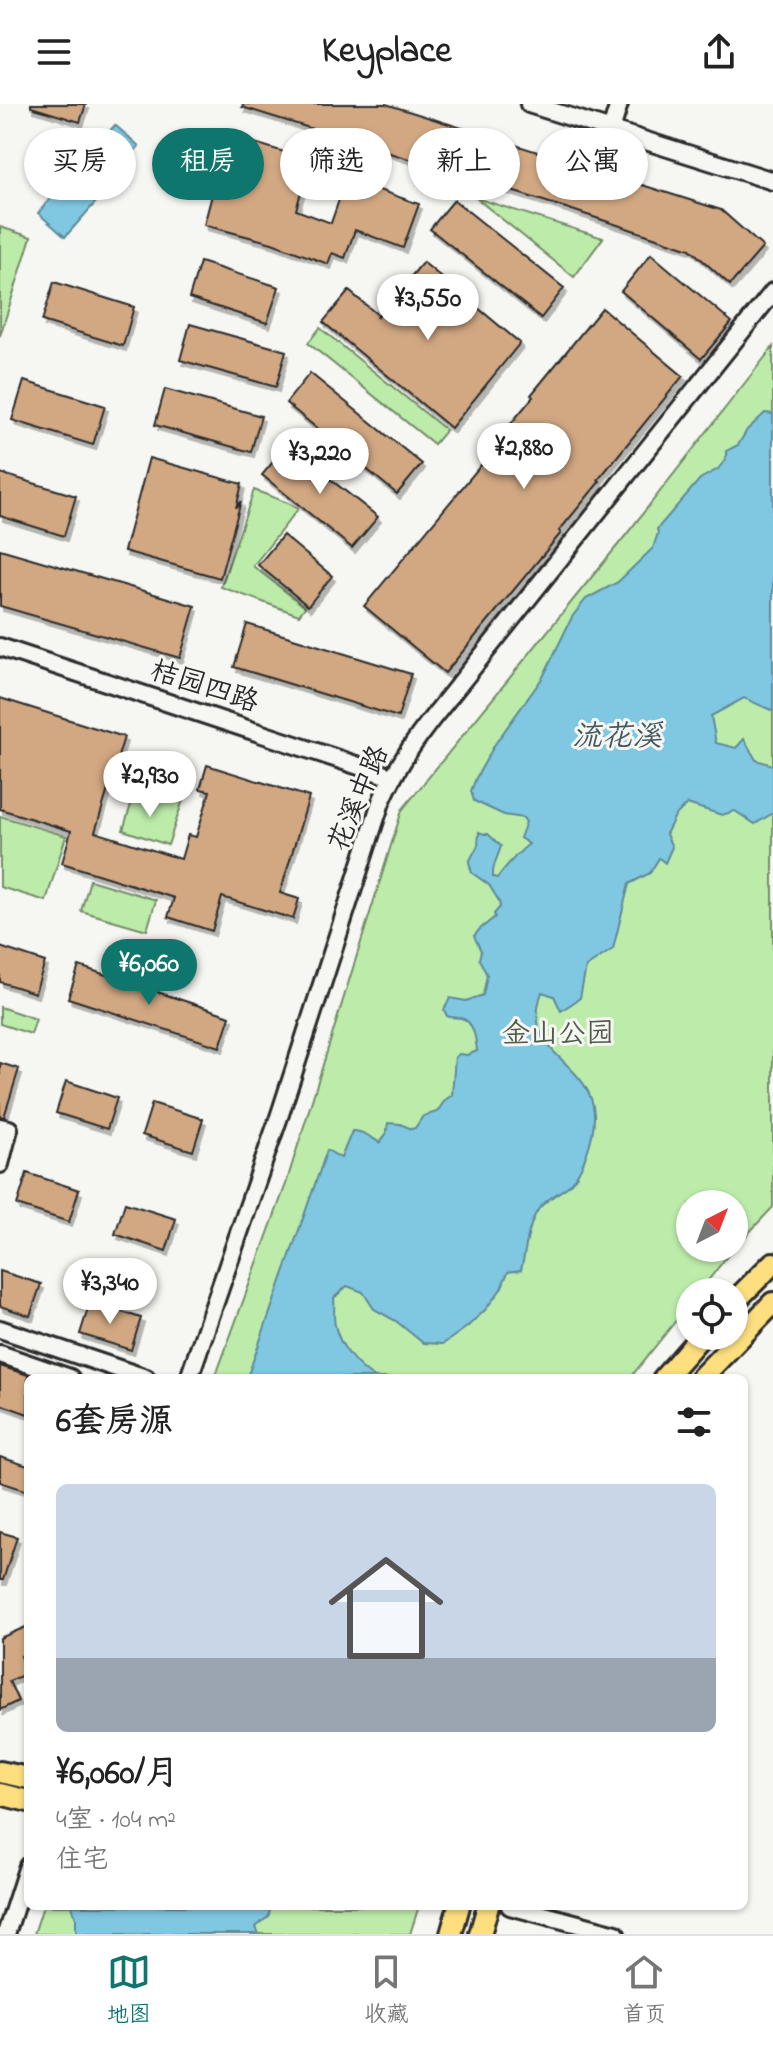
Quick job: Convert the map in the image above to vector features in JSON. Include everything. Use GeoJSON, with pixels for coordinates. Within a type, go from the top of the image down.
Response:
{"type":"FeatureCollection","features":[{"type":"Feature","properties":{"kind":"main road"},"geometry":{"type":"LineString","coordinates":[[748,1288],[773,1263]]}},
{"type":"Feature","properties":{"kind":"main road"},"geometry":{"type":"LineString","coordinates":[[705,1374],[773,1303]]}},
{"type":"Feature","properties":{"kind":"main road"},"geometry":{"type":"LineString","coordinates":[[668,1374],[689,1350]]}},
{"type":"Feature","properties":{"kind":"main road"},"geometry":{"type":"LineString","coordinates":[[0,1772],[24,1777]]}},
{"type":"Feature","properties":{"kind":"main road"},"geometry":{"type":"LineString","coordinates":[[0,1794],[24,1800]]}},
{"type":"Feature","properties":{"kind":"main road"},"geometry":{"type":"LineString","coordinates":[[451,1934],[458,1910]]}},
{"type":"Feature","properties":{"kind":"main road"},"geometry":{"type":"LineString","coordinates":[[480,1934],[487,1910]]}},
{"type":"Feature","properties":{"kind":"street"},"geometry":{"type":"LineString","coordinates":[[529,104],[605,128]]}},
{"type":"Feature","properties":{"kind":"street"},"geometry":{"type":"LineString","coordinates":[[612,128],[619,104]]}},
{"type":"Feature","properties":{"kind":"street"},"geometry":{"type":"LineString","coordinates":[[648,142],[773,181]]}},
{"type":"Feature","properties":{"kind":"street","name":"花溪中路"},"geometry":{"type":"LineString","coordinates":[[190,1374],[280,1114],[381,802],[392,777],[430,721],[773,292]]}},
{"type":"Feature","properties":{"kind":"street","name":"桔园四路"},"geometry":{"type":"LineString","coordinates":[[0,647],[392,777]]}},
{"type":"Feature","properties":{"kind":"street"},"geometry":{"type":"LineString","coordinates":[[0,1127],[9,1129],[0,1164]]}},
{"type":"Feature","properties":{"kind":"street"},"geometry":{"type":"LineString","coordinates":[[0,1329],[134,1374]]}},
{"type":"Feature","properties":{"kind":"street"},"geometry":{"type":"LineString","coordinates":[[0,1354],[58,1374]]}},
{"type":"Feature","properties":{"kind":"street"},"geometry":{"type":"LineString","coordinates":[[6,1934],[24,1878]]}},
{"type":"Feature","properties":{"kind":"street"},"geometry":{"type":"LineString","coordinates":[[525,1910],[616,1934]]}},
{"type":"Feature","properties":{"kind":"green space"},"geometry":{"type":"Polygon","coordinates":[[[478,200],[603,238],[574,277],[478,200]]]}},
{"type":"Feature","properties":{"kind":"green space"},"geometry":{"type":"Polygon","coordinates":[[[0,227],[31,237],[0,336],[0,227]]]}},
{"type":"Feature","properties":{"kind":"green space"},"geometry":{"type":"Polygon","coordinates":[[[320,328],[446,430],[434,444],[308,343],[320,328]]]}},
{"type":"Feature","properties":{"kind":"green space","name":"金山公园"},"geometry":{"type":"Polygon","coordinates":[[[773,347],[773,1207],[748,1234],[748,1190],[676,1190],[676,1262],[723,1262],[710,1278],[676,1278],[676,1320],[633,1374],[216,1374],[286,1184],[402,810],[626,535],[773,347]]]}},
{"type":"Feature","properties":{"kind":"green space"},"geometry":{"type":"Polygon","coordinates":[[[254,490],[298,509],[253,566],[305,607],[299,615],[221,587],[254,490]]]}},
{"type":"Feature","properties":{"kind":"green space"},"geometry":{"type":"Polygon","coordinates":[[[142,770],[188,785],[168,845],[123,830],[142,770]]]}},
{"type":"Feature","properties":{"kind":"green space"},"geometry":{"type":"Polygon","coordinates":[[[0,816],[66,836],[46,901],[0,887],[0,816]]]}},
{"type":"Feature","properties":{"kind":"green space"},"geometry":{"type":"Polygon","coordinates":[[[90,880],[156,900],[147,930],[81,911],[90,880]]]}},
{"type":"Feature","properties":{"kind":"green space"},"geometry":{"type":"Polygon","coordinates":[[[0,1007],[36,1019],[31,1034],[0,1024],[0,1007]]]}},
{"type":"Feature","properties":{"kind":"green space"},"geometry":{"type":"Polygon","coordinates":[[[42,1910],[418,1910],[410,1934],[34,1934],[42,1910]]]}},
{"type":"Feature","properties":{"kind":"water"},"geometry":{"type":"Polygon","coordinates":[[[49,200],[98,200],[65,237],[38,213],[49,200]]]}},
{"type":"Feature","properties":{"kind":"water","name":"流花溪"},"geometry":{"type":"Polygon","coordinates":[[[765,413],[773,414],[773,711],[744,698],[711,716],[716,743],[736,748],[744,739],[756,760],[773,765],[773,813],[755,824],[735,811],[722,815],[687,804],[675,816],[666,834],[672,847],[665,863],[659,858],[650,873],[629,884],[613,949],[586,967],[580,998],[561,1011],[554,996],[542,992],[538,1013],[540,1030],[590,1096],[594,1114],[592,1132],[587,1153],[573,1181],[544,1203],[534,1217],[521,1270],[508,1272],[501,1289],[485,1310],[443,1344],[423,1343],[396,1321],[374,1309],[363,1292],[347,1286],[334,1298],[334,1322],[340,1341],[370,1374],[248,1374],[327,1150],[341,1158],[352,1131],[363,1133],[380,1143],[388,1123],[415,1128],[423,1116],[437,1112],[452,1095],[455,1057],[477,1051],[469,1023],[447,1016],[444,1010],[450,998],[466,1001],[483,995],[487,975],[479,959],[481,951],[474,936],[495,917],[500,907],[489,885],[472,873],[469,862],[478,845],[479,832],[488,834],[501,846],[493,868],[493,877],[497,878],[529,844],[520,838],[526,822],[523,818],[504,815],[474,801],[471,791],[476,778],[495,744],[543,677],[572,617],[586,599],[618,582],[653,548],[657,529],[700,479],[718,469],[726,459],[726,451],[738,445],[747,430],[765,413]]]}},
{"type":"Feature","properties":{"kind":"water"},"geometry":{"type":"Polygon","coordinates":[[[73,1910],[270,1910],[269,1916],[256,1927],[259,1934],[76,1934],[73,1910]]]}},
{"type":"Feature","properties":{"kind":"building"},"geometry":{"type":"Polygon","coordinates":[[[31,104],[86,104],[80,122],[31,107],[31,104]]]}},
{"type":"Feature","properties":{"kind":"building"},"geometry":{"type":"Polygon","coordinates":[[[243,104],[386,104],[462,128],[408,128],[408,159],[392,154],[392,128],[309,128],[242,107],[243,104]]]}},
{"type":"Feature","properties":{"kind":"building"},"geometry":{"type":"Polygon","coordinates":[[[264,146],[280,151],[280,200],[299,200],[296,210],[331,223],[339,200],[392,200],[392,194],[419,204],[403,248],[355,230],[345,258],[332,253],[328,264],[272,243],[204,225],[211,200],[264,200],[264,146]]]}},
{"type":"Feature","properties":{"kind":"building"},"geometry":{"type":"Polygon","coordinates":[[[520,146],[536,151],[536,199],[520,194],[520,146]]]}},
{"type":"Feature","properties":{"kind":"building"},"geometry":{"type":"Polygon","coordinates":[[[648,187],[721,210],[763,247],[730,285],[690,249],[540,200],[648,200],[648,187]]]}},
{"type":"Feature","properties":{"kind":"building"},"geometry":{"type":"Polygon","coordinates":[[[454,200],[564,288],[541,318],[430,229],[454,200]]]}},
{"type":"Feature","properties":{"kind":"building"},"geometry":{"type":"Polygon","coordinates":[[[651,254],[732,322],[701,359],[621,291],[651,254]]]}},
{"type":"Feature","properties":{"kind":"building"},"geometry":{"type":"Polygon","coordinates":[[[200,262],[279,287],[267,323],[189,298],[200,262]]]}},
{"type":"Feature","properties":{"kind":"building"},"geometry":{"type":"Polygon","coordinates":[[[423,262],[520,343],[451,428],[323,322],[349,291],[378,315],[377,318],[423,262]]]}},
{"type":"Feature","properties":{"kind":"building"},"geometry":{"type":"Polygon","coordinates":[[[54,282],[134,307],[123,346],[42,321],[54,282]]]}},
{"type":"Feature","properties":{"kind":"building"},"geometry":{"type":"Polygon","coordinates":[[[602,308],[683,376],[598,480],[559,531],[561,533],[445,673],[364,606],[491,453],[488,451],[602,308]]]}},
{"type":"Feature","properties":{"kind":"building"},"geometry":{"type":"Polygon","coordinates":[[[190,324],[286,351],[276,387],[180,360],[190,324]]]}},
{"type":"Feature","properties":{"kind":"building"},"geometry":{"type":"Polygon","coordinates":[[[310,373],[422,464],[397,494],[286,403],[310,373]]]}},
{"type":"Feature","properties":{"kind":"building"},"geometry":{"type":"Polygon","coordinates":[[[24,381],[105,406],[93,445],[12,420],[24,381]]]}},
{"type":"Feature","properties":{"kind":"building"},"geometry":{"type":"Polygon","coordinates":[[[165,389],[261,416],[251,452],[155,425],[165,389]]]}},
{"type":"Feature","properties":{"kind":"building"},"geometry":{"type":"Polygon","coordinates":[[[287,445],[378,517],[352,548],[262,475],[287,445]]]}},
{"type":"Feature","properties":{"kind":"building"},"geometry":{"type":"Polygon","coordinates":[[[149,458],[242,484],[236,508],[241,501],[220,578],[124,551],[149,458]]]}},
{"type":"Feature","properties":{"kind":"building"},"geometry":{"type":"Polygon","coordinates":[[[0,473],[76,496],[64,536],[0,516],[0,473]]]}},
{"type":"Feature","properties":{"kind":"building"},"geometry":{"type":"Polygon","coordinates":[[[283,535],[332,576],[308,606],[258,565],[283,535]]]}},
{"type":"Feature","properties":{"kind":"building"},"geometry":{"type":"Polygon","coordinates":[[[0,549],[195,606],[180,658],[0,606],[0,549]]]}},
{"type":"Feature","properties":{"kind":"building"},"geometry":{"type":"Polygon","coordinates":[[[247,624],[411,674],[398,717],[234,667],[247,624]]]}},
{"type":"Feature","properties":{"kind":"building"},"geometry":{"type":"Polygon","coordinates":[[[0,698],[124,737],[95,832],[181,859],[188,835],[196,837],[210,791],[200,789],[207,765],[309,797],[280,893],[299,899],[293,919],[222,897],[212,931],[168,917],[174,898],[62,863],[71,831],[0,809],[0,698]]]}},
{"type":"Feature","properties":{"kind":"building"},"geometry":{"type":"Polygon","coordinates":[[[0,947],[45,962],[35,993],[0,982],[0,947]]]}},
{"type":"Feature","properties":{"kind":"building"},"geometry":{"type":"Polygon","coordinates":[[[79,966],[230,1016],[220,1047],[68,998],[79,966]]]}},
{"type":"Feature","properties":{"kind":"building"},"geometry":{"type":"Polygon","coordinates":[[[0,1063],[19,1069],[4,1117],[0,1116],[0,1063]]]}},
{"type":"Feature","properties":{"kind":"building"},"geometry":{"type":"Polygon","coordinates":[[[66,1081],[117,1098],[107,1129],[56,1113],[66,1081]]]}},
{"type":"Feature","properties":{"kind":"building"},"geometry":{"type":"Polygon","coordinates":[[[152,1103],[203,1119],[193,1151],[142,1135],[152,1103]]]}},
{"type":"Feature","properties":{"kind":"building"},"geometry":{"type":"Polygon","coordinates":[[[27,1173],[79,1190],[69,1222],[17,1205],[27,1173]]]}},
{"type":"Feature","properties":{"kind":"building"},"geometry":{"type":"Polygon","coordinates":[[[125,1203],[176,1219],[166,1251],[115,1234],[125,1203]]]}},
{"type":"Feature","properties":{"kind":"building"},"geometry":{"type":"Polygon","coordinates":[[[0,1271],[41,1284],[30,1316],[0,1306],[0,1271]]]}},
{"type":"Feature","properties":{"kind":"building"},"geometry":{"type":"Polygon","coordinates":[[[90,1302],[141,1318],[131,1350],[80,1334],[90,1302]]]}},
{"type":"Feature","properties":{"kind":"building"},"geometry":{"type":"Polygon","coordinates":[[[0,1366],[25,1374],[24,1413],[0,1404],[0,1366]]]}},
{"type":"Feature","properties":{"kind":"building"},"geometry":{"type":"Polygon","coordinates":[[[0,1457],[24,1465],[24,1490],[0,1482],[0,1457]]]}},
{"type":"Feature","properties":{"kind":"building"},"geometry":{"type":"Polygon","coordinates":[[[0,1532],[17,1537],[3,1580],[0,1580],[0,1532]]]}},
{"type":"Feature","properties":{"kind":"building"},"geometry":{"type":"Polygon","coordinates":[[[24,1628],[24,1655],[21,1656],[24,1675],[9,1681],[18,1701],[0,1710],[0,1638],[24,1628]]]}}]}
